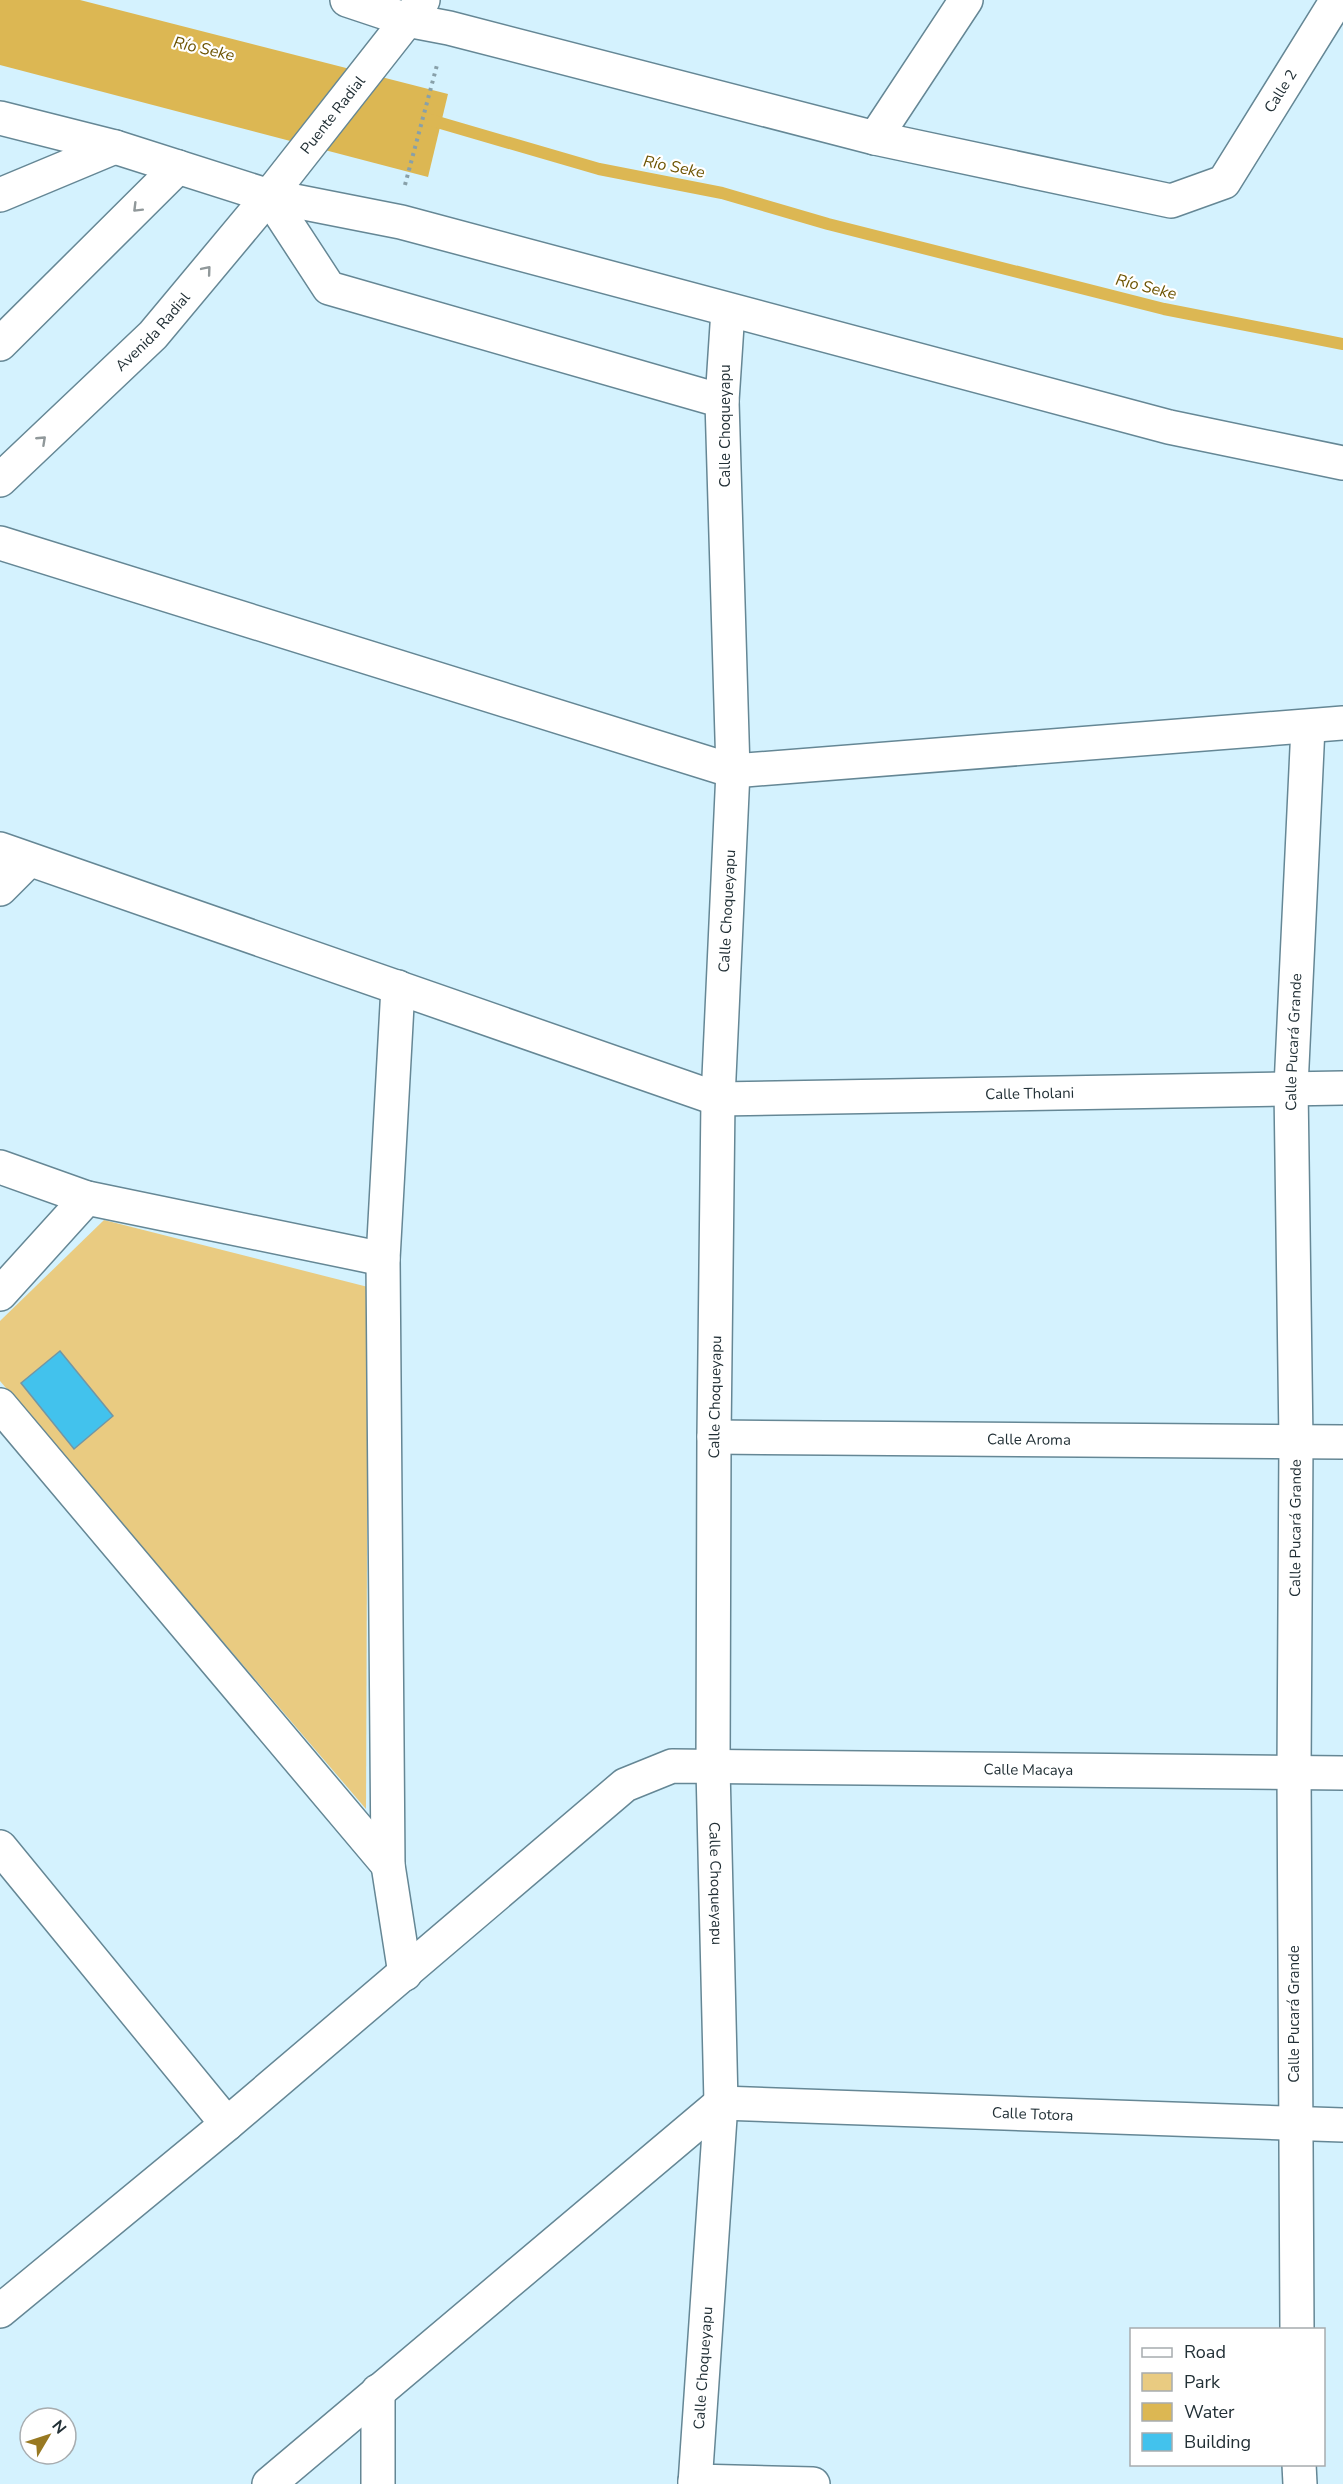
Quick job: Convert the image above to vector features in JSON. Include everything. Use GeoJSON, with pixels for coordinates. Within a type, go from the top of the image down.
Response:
{"type":"FeatureCollection","features":[{"type":"Feature","properties":{"kind":"street"},"geometry":{"type":"LineString","coordinates":[[347,0],[416,7],[449,28],[875,138],[966,0]]}},
{"type":"Feature","properties":{"kind":"street","name":"Calle 2"},"geometry":{"type":"LineString","coordinates":[[875,138],[1171,201],[1224,182],[1337,0]]}},
{"type":"Feature","properties":{"kind":"street","name":"Puente Radial"},"geometry":{"type":"LineString","coordinates":[[290,169],[416,7]]}},
{"type":"Feature","properties":{"kind":"street"},"geometry":{"type":"LineString","coordinates":[[0,118],[115,147],[269,196],[400,222],[1169,427],[1343,463]]}},
{"type":"Feature","properties":{"kind":"street"},"geometry":{"type":"LineString","coordinates":[[0,195],[115,147]]}},
{"type":"Feature","properties":{"kind":"street"},"geometry":{"type":"LineString","coordinates":[[0,344],[178,167]]}},
{"type":"Feature","properties":{"kind":"street","name":"Avenida Radial"},"geometry":{"type":"LineString","coordinates":[[0,480],[153,335],[290,169]]}},
{"type":"Feature","properties":{"kind":"street"},"geometry":{"type":"LineString","coordinates":[[269,196],[329,288],[722,401]]}},
{"type":"Feature","properties":{"kind":"street","name":"Calle Choqueyapu"},"geometry":{"type":"LineString","coordinates":[[695,2482],[722,2103],[713,1768],[714,1437],[718,1099],[733,771],[722,401],[728,310]]}},
{"type":"Feature","properties":{"kind":"street"},"geometry":{"type":"LineString","coordinates":[[0,543],[733,771],[1343,723]]}},
{"type":"Feature","properties":{"kind":"street","name":"Calle Pucará Grande"},"geometry":{"type":"LineString","coordinates":[[1297,2328],[1294,2124],[1296,1442],[1291,1087],[1308,727]]}},
{"type":"Feature","properties":{"kind":"street"},"geometry":{"type":"LineString","coordinates":[[0,889],[14,855],[718,1099]]}},
{"type":"Feature","properties":{"kind":"street"},"geometry":{"type":"LineString","coordinates":[[398,987],[383,1259],[388,1865],[405,1974]]}},
{"type":"Feature","properties":{"kind":"street","name":"Calle Tholani"},"geometry":{"type":"LineString","coordinates":[[718,1099],[1291,1087],[1343,1088]]}},
{"type":"Feature","properties":{"kind":"street"},"geometry":{"type":"LineString","coordinates":[[0,1167],[87,1198],[383,1259]]}},
{"type":"Feature","properties":{"kind":"street"},"geometry":{"type":"LineString","coordinates":[[0,1294],[87,1198]]}},
{"type":"Feature","properties":{"kind":"street"},"geometry":{"type":"LineString","coordinates":[[0,1405],[388,1865]]}},
{"type":"Feature","properties":{"kind":"street","name":"Calle Aroma"},"geometry":{"type":"LineString","coordinates":[[714,1437],[1343,1442]]}},
{"type":"Feature","properties":{"kind":"street","name":"Calle Macaya"},"geometry":{"type":"LineString","coordinates":[[0,2311],[227,2124],[626,1785],[672,1766],[1343,1773]]}},
{"type":"Feature","properties":{"kind":"street"},"geometry":{"type":"LineString","coordinates":[[0,1847],[227,2124]]}},
{"type":"Feature","properties":{"kind":"street"},"geometry":{"type":"LineString","coordinates":[[268,2484],[722,2103]]}},
{"type":"Feature","properties":{"kind":"street","name":"Calle Totora"},"geometry":{"type":"LineString","coordinates":[[722,2103],[1343,2125]]}},
{"type":"Feature","properties":{"kind":"street"},"geometry":{"type":"LineString","coordinates":[[378,2391],[378,2484]]}},
{"type":"Feature","properties":{"kind":"street"},"geometry":{"type":"LineString","coordinates":[[1299,2466],[1300,2484]]}},
{"type":"Feature","properties":{"kind":"street"},"geometry":{"type":"LineString","coordinates":[[695,2482],[813,2484]]}},
{"type":"Feature","properties":{"kind":"path"},"geometry":{"type":"LineString","coordinates":[[406,179],[433,75]]}},
{"type":"Feature","properties":{"kind":"green space"},"geometry":{"type":"Polygon","coordinates":[[[104,1220],[368,1287],[366,1809],[0,1381],[0,1321],[104,1220]]]}},
{"type":"Feature","properties":{"kind":"water"},"geometry":{"type":"Polygon","coordinates":[[[0,0],[80,0],[448,94],[428,177],[0,65],[0,0]]]}},
{"type":"Feature","properties":{"kind":"building"},"geometry":{"type":"Polygon","coordinates":[[[60,1351],[113,1416],[74,1449],[21,1383],[60,1351]]]}},
{"type":"Feature","properties":{"kind":"waterway","name":"Río Seke"},"geometry":{"type":"LineString","coordinates":[[427,119],[599,169],[722,193],[828,224],[1164,309],[1343,344]]}}]}
